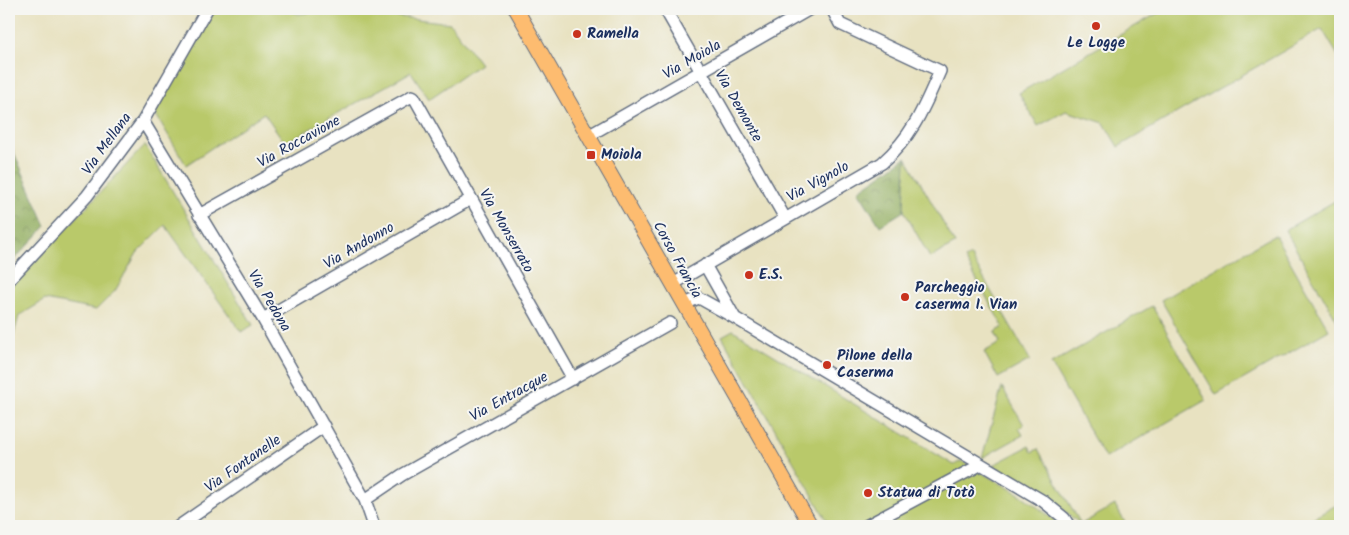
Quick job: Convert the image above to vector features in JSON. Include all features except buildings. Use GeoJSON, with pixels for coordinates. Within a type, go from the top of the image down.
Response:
{"type":"FeatureCollection","features":[{"type":"Feature","properties":{"kind":"main road","name":"Corso Francia"},"geometry":{"type":"LineString","coordinates":[[516,9],[811,526]]}},
{"type":"Feature","properties":{"kind":"street","name":"Via Mellana"},"geometry":{"type":"LineString","coordinates":[[9,280],[87,196],[142,121],[207,9]]}},
{"type":"Feature","properties":{"kind":"street","name":"Via Demonte"},"geometry":{"type":"LineString","coordinates":[[665,9],[785,218]]}},
{"type":"Feature","properties":{"kind":"street","name":"Via Moiola"},"geometry":{"type":"LineString","coordinates":[[588,136],[810,9]]}},
{"type":"Feature","properties":{"kind":"street","name":"Via Vignolo"},"geometry":{"type":"LineString","coordinates":[[673,284],[882,163],[898,150],[916,123],[940,71],[840,24],[832,9]]}},
{"type":"Feature","properties":{"kind":"street","name":"Via Roccavione"},"geometry":{"type":"LineString","coordinates":[[199,215],[412,96],[414,97]]}},
{"type":"Feature","properties":{"kind":"street","name":"Via Monserrato"},"geometry":{"type":"LineString","coordinates":[[414,97],[573,379]]}},
{"type":"Feature","properties":{"kind":"street","name":"Via Pedona"},"geometry":{"type":"LineString","coordinates":[[142,121],[263,319],[365,500],[374,526]]}},
{"type":"Feature","properties":{"kind":"street","name":"Via Andonno"},"geometry":{"type":"LineString","coordinates":[[263,319],[471,199]]}},
{"type":"Feature","properties":{"kind":"street"},"geometry":{"type":"LineString","coordinates":[[705,265],[736,318]]}},
{"type":"Feature","properties":{"kind":"street"},"geometry":{"type":"LineString","coordinates":[[684,304],[699,298],[736,318],[1043,501],[1064,518],[1069,526]]}},
{"type":"Feature","properties":{"kind":"street","name":"Via Entracque"},"geometry":{"type":"LineString","coordinates":[[365,500],[402,475],[670,323]]}},
{"type":"Feature","properties":{"kind":"street","name":"Via Fontanelle"},"geometry":{"type":"LineString","coordinates":[[179,526],[324,426]]}},
{"type":"Feature","properties":{"kind":"street"},"geometry":{"type":"LineString","coordinates":[[866,526],[980,465]]}},
{"type":"Feature","properties":{"kind":"green space"},"geometry":{"type":"Polygon","coordinates":[[[215,9],[288,9],[298,14],[335,9],[450,23],[480,64],[429,99],[411,72],[285,143],[264,113],[186,165],[155,113],[215,9]]]}},
{"type":"Feature","properties":{"kind":"green space"},"geometry":{"type":"Polygon","coordinates":[[[1165,9],[1317,9],[1322,12],[1325,9],[1340,9],[1340,59],[1322,29],[1118,147],[1104,123],[1066,111],[1038,126],[1019,93],[1165,9]]]}},
{"type":"Feature","properties":{"kind":"green space"},"geometry":{"type":"Polygon","coordinates":[[[9,141],[46,226],[10,264],[9,262],[9,141]]]}},
{"type":"Feature","properties":{"kind":"green space"},"geometry":{"type":"Polygon","coordinates":[[[145,145],[253,325],[241,332],[165,225],[137,253],[115,291],[96,310],[45,300],[19,316],[12,341],[9,338],[9,289],[145,145]]]}},
{"type":"Feature","properties":{"kind":"green space"},"geometry":{"type":"Polygon","coordinates":[[[906,157],[955,244],[930,258],[904,211],[906,157]]]}},
{"type":"Feature","properties":{"kind":"green space"},"geometry":{"type":"Polygon","coordinates":[[[906,157],[904,211],[880,226],[858,191],[906,157]]]}},
{"type":"Feature","properties":{"kind":"green space"},"geometry":{"type":"Polygon","coordinates":[[[1340,198],[1340,323],[1339,324],[1285,230],[1340,198]]]}},
{"type":"Feature","properties":{"kind":"green space"},"geometry":{"type":"Polygon","coordinates":[[[1275,235],[1329,330],[1216,395],[1161,300],[1275,235]]]}},
{"type":"Feature","properties":{"kind":"green space"},"geometry":{"type":"Polygon","coordinates":[[[971,256],[1030,360],[998,378],[984,352],[1000,343],[995,332],[1003,327],[965,259],[971,256]]]}},
{"type":"Feature","properties":{"kind":"green space"},"geometry":{"type":"Polygon","coordinates":[[[1152,306],[1206,400],[1105,458],[1051,364],[1152,306]]]}},
{"type":"Feature","properties":{"kind":"green space"},"geometry":{"type":"Polygon","coordinates":[[[733,330],[954,465],[961,461],[1021,495],[1063,526],[830,526],[722,336],[733,330]]]}},
{"type":"Feature","properties":{"kind":"green space"},"geometry":{"type":"Polygon","coordinates":[[[1002,387],[1024,425],[1019,428],[1023,435],[982,458],[1002,387]]]}},
{"type":"Feature","properties":{"kind":"green space"},"geometry":{"type":"Polygon","coordinates":[[[1029,446],[1032,452],[1038,449],[1082,526],[1069,526],[1081,525],[1060,507],[993,465],[1029,446]]]}},
{"type":"Feature","properties":{"kind":"green space"},"geometry":{"type":"Polygon","coordinates":[[[1340,503],[1340,526],[1299,526],[1340,503]]]}},
{"type":"Feature","properties":{"kind":"green space"},"geometry":{"type":"Polygon","coordinates":[[[1115,505],[1127,526],[1085,526],[1083,523],[1115,505]]]}},
{"type":"Feature","properties":{"kind":"place","name":"Le Logge"},"geometry":{"type":"Point","coordinates":[1096,26]}},
{"type":"Feature","properties":{"kind":"place","name":"Ramella"},"geometry":{"type":"Point","coordinates":[577,34]}},
{"type":"Feature","properties":{"kind":"place","name":"Moiola"},"geometry":{"type":"Point","coordinates":[591,155]}},
{"type":"Feature","properties":{"kind":"place","name":"E.S."},"geometry":{"type":"Point","coordinates":[749,275]}},
{"type":"Feature","properties":{"kind":"place","name":"Parcheggio caserma I. Vian"},"geometry":{"type":"Point","coordinates":[905,297]}},
{"type":"Feature","properties":{"kind":"place","name":"Pilone della Caserma"},"geometry":{"type":"Point","coordinates":[827,365]}},
{"type":"Feature","properties":{"kind":"place","name":"Statua di Totò"},"geometry":{"type":"Point","coordinates":[868,493]}}]}
